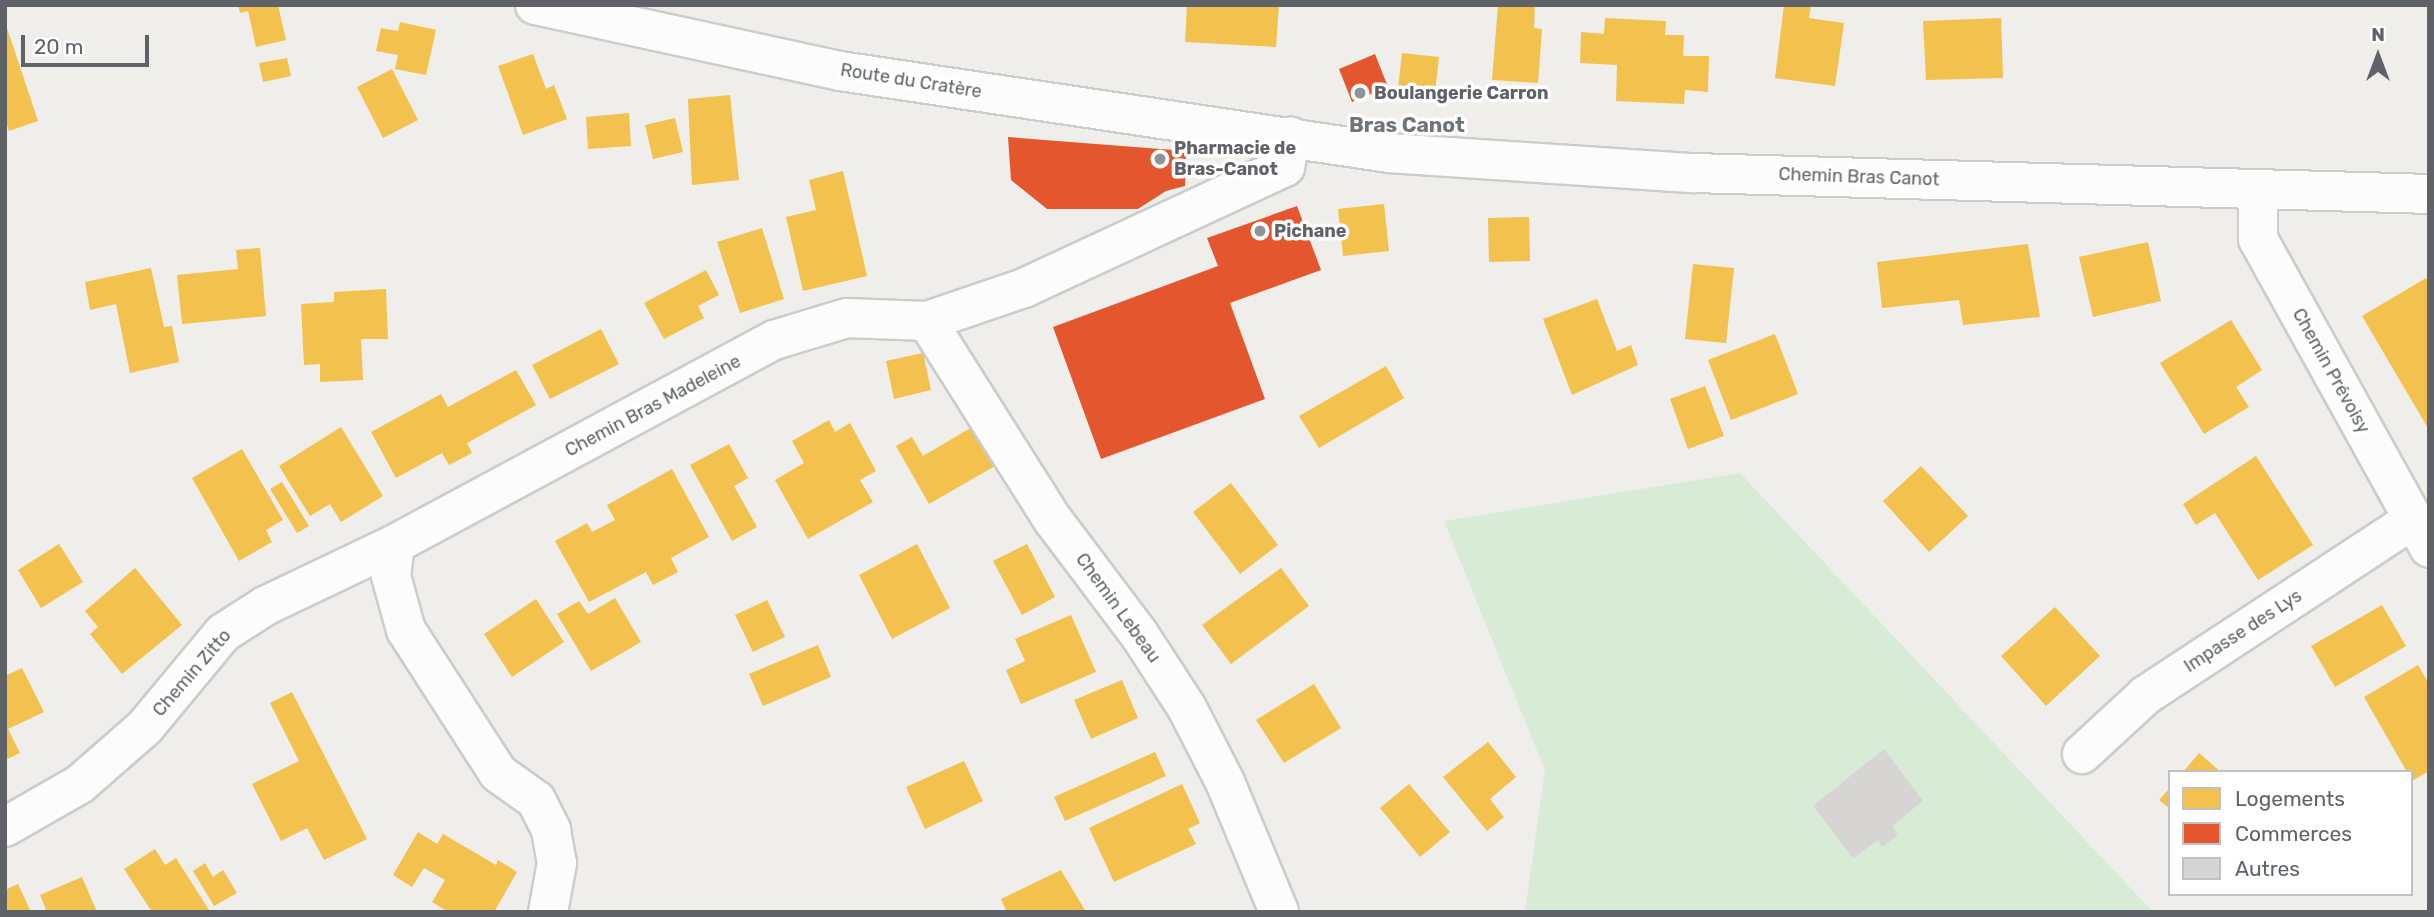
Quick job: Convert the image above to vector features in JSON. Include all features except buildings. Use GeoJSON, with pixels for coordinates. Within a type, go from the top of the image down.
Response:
{"type":"FeatureCollection","features":[{"type":"Feature","properties":{"kind":"street","name":"Route du Cratère"},"geometry":{"type":"LineString","coordinates":[[535,5],[840,71],[1291,137]]}},
{"type":"Feature","properties":{"kind":"street","name":"Chemin Bras Canot"},"geometry":{"type":"LineString","coordinates":[[1291,137],[1389,153],[1679,172],[2429,194]]}},
{"type":"Feature","properties":{"kind":"street","name":"Chemin Bras Madeleine"},"geometry":{"type":"LineString","coordinates":[[395,544],[774,340],[847,318],[927,321],[1024,288],[1286,167],[1291,137]]}},
{"type":"Feature","properties":{"kind":"street","name":"Chemin Prévoisy"},"geometry":{"type":"LineString","coordinates":[[2258,189],[2258,239],[2421,534]]}},
{"type":"Feature","properties":{"kind":"street","name":"Chemin Lebeau"},"geometry":{"type":"LineString","coordinates":[[927,321],[1053,520],[1139,634],[1187,708],[1225,782],[1279,912]]}},
{"type":"Feature","properties":{"kind":"street","name":"Impasse des Lys"},"geometry":{"type":"LineString","coordinates":[[2082,754],[2146,695],[2421,534]]}},
{"type":"Feature","properties":{"kind":"street","name":"Chemin Zitto"},"geometry":{"type":"LineString","coordinates":[[5,827],[80,785],[145,727],[223,633],[265,606],[395,544]]}},
{"type":"Feature","properties":{"kind":"street"},"geometry":{"type":"LineString","coordinates":[[395,544],[391,576],[406,630],[498,773],[536,800],[551,830],[557,863],[548,912]]}},
{"type":"Feature","properties":{"kind":"green space"},"geometry":{"type":"Polygon","coordinates":[[[1740,473],[2153,912],[1525,912],[1545,770],[1444,521],[1740,473]]]}},
{"type":"Feature","properties":{"kind":"place","name":"Boulangerie Carron"},"geometry":{"type":"Point","coordinates":[1360,93]}},
{"type":"Feature","properties":{"kind":"place","name":"Pharmacie de Bras-Canot"},"geometry":{"type":"Point","coordinates":[1160,159]}},
{"type":"Feature","properties":{"kind":"place","name":"Pichane"},"geometry":{"type":"Point","coordinates":[1260,231]}},
{"type":"Feature","properties":{"kind":"district","name":"Bras Canot"},"geometry":{"type":"Point","coordinates":[1407,125]}}]}
